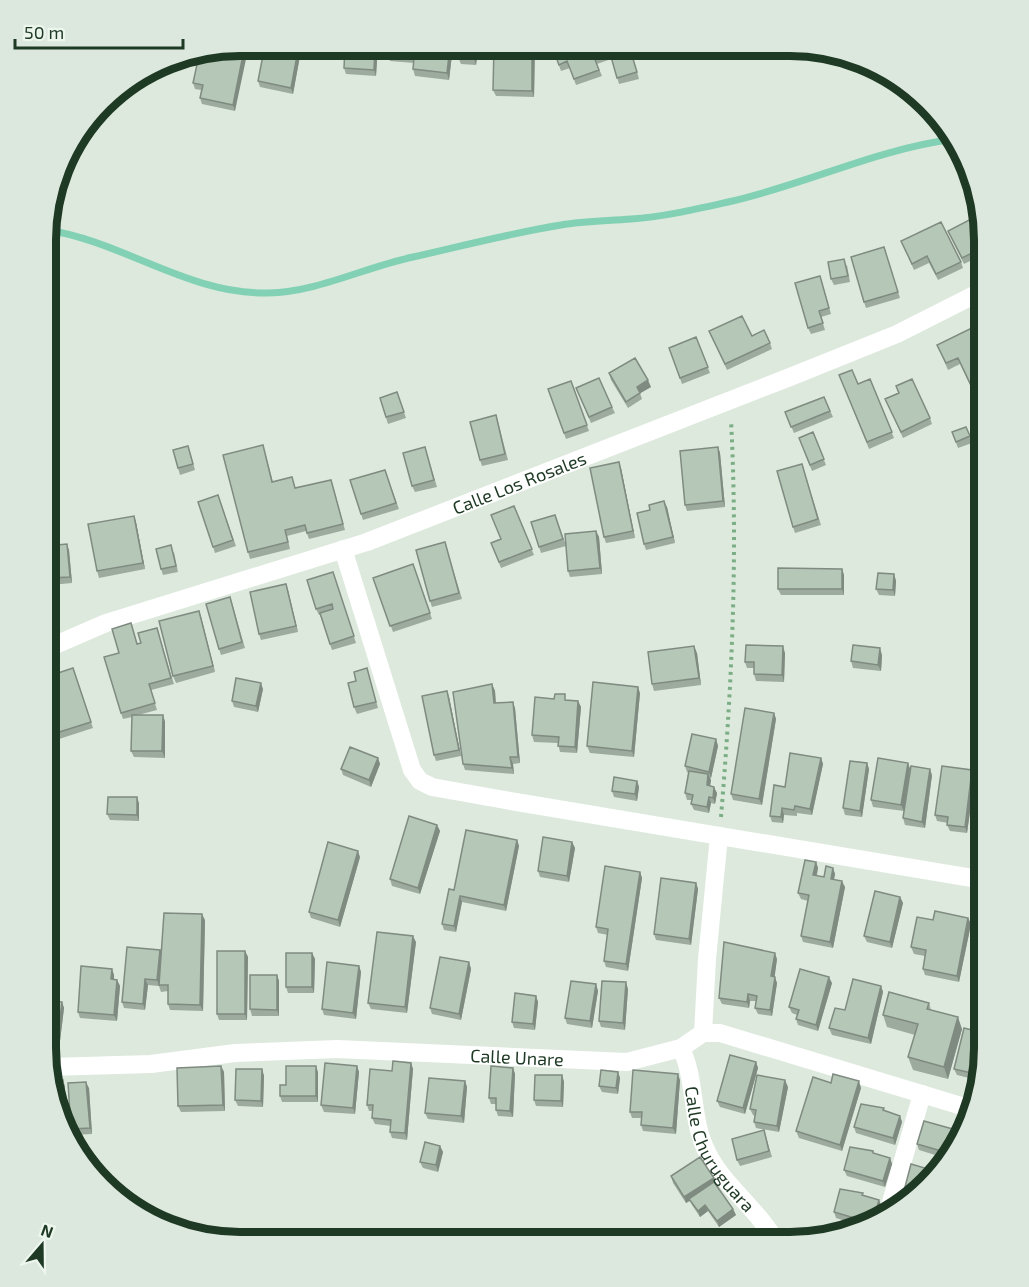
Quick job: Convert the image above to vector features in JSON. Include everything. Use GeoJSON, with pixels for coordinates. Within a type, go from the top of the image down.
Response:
{"type":"FeatureCollection","features":[{"type":"Feature","properties":{"kind":"street","name":"Calle Los Rosales"},"geometry":{"type":"LineString","coordinates":[[56,645],[106,623],[343,549],[730,401],[897,334],[974,295]]}},
{"type":"Feature","properties":{"kind":"street"},"geometry":{"type":"LineString","coordinates":[[343,549],[401,738],[412,770],[420,781],[442,789],[973,878]]}},
{"type":"Feature","properties":{"kind":"street"},"geometry":{"type":"LineString","coordinates":[[720,836],[706,968],[703,1033],[734,1037],[963,1107]]}},
{"type":"Feature","properties":{"kind":"street","name":"Calle Unare"},"geometry":{"type":"LineString","coordinates":[[57,1067],[151,1064],[235,1053],[337,1049],[604,1063],[646,1058],[681,1048],[703,1033]]}},
{"type":"Feature","properties":{"kind":"street","name":"Calle Churuguara"},"geometry":{"type":"LineString","coordinates":[[681,1048],[691,1076],[699,1133],[708,1154],[725,1179],[753,1207],[769,1231]]}},
{"type":"Feature","properties":{"kind":"street"},"geometry":{"type":"LineString","coordinates":[[891,1201],[922,1094]]}},
{"type":"Feature","properties":{"kind":"path"},"geometry":{"type":"LineString","coordinates":[[720,836],[731,703],[736,567],[730,401]]}},
{"type":"Feature","properties":{"kind":"building"},"geometry":{"type":"Polygon","coordinates":[[[243,56],[233,105],[200,98],[203,85],[193,83],[198,60],[243,56]]]}},
{"type":"Feature","properties":{"kind":"building"},"geometry":{"type":"Polygon","coordinates":[[[263,56],[297,56],[291,88],[258,81],[263,56]]]}},
{"type":"Feature","properties":{"kind":"building"},"geometry":{"type":"Polygon","coordinates":[[[345,56],[375,56],[374,70],[344,68],[345,56]]]}},
{"type":"Feature","properties":{"kind":"building"},"geometry":{"type":"Polygon","coordinates":[[[397,56],[449,56],[447,73],[413,69],[414,58],[397,56]]]}},
{"type":"Feature","properties":{"kind":"building"},"geometry":{"type":"Polygon","coordinates":[[[458,56],[474,56],[474,59],[458,56]]]}},
{"type":"Feature","properties":{"kind":"building"},"geometry":{"type":"Polygon","coordinates":[[[494,56],[532,56],[532,91],[493,90],[494,56]]]}},
{"type":"Feature","properties":{"kind":"building"},"geometry":{"type":"Polygon","coordinates":[[[556,56],[597,56],[594,57],[599,70],[574,79],[567,61],[559,65],[556,56]]]}},
{"type":"Feature","properties":{"kind":"building"},"geometry":{"type":"Polygon","coordinates":[[[611,56],[632,56],[637,72],[617,78],[611,56]]]}},
{"type":"Feature","properties":{"kind":"building"},"geometry":{"type":"Polygon","coordinates":[[[972,218],[974,252],[962,258],[948,231],[972,218]]]}},
{"type":"Feature","properties":{"kind":"building"},"geometry":{"type":"Polygon","coordinates":[[[941,222],[961,262],[936,274],[927,256],[912,264],[901,241],[941,222]]]}},
{"type":"Feature","properties":{"kind":"building"},"geometry":{"type":"Polygon","coordinates":[[[884,247],[898,292],[864,302],[851,257],[884,247]]]}},
{"type":"Feature","properties":{"kind":"building"},"geometry":{"type":"Polygon","coordinates":[[[844,259],[848,276],[831,279],[828,262],[844,259]]]}},
{"type":"Feature","properties":{"kind":"building"},"geometry":{"type":"Polygon","coordinates":[[[820,276],[829,308],[819,311],[823,323],[808,328],[795,283],[820,276]]]}},
{"type":"Feature","properties":{"kind":"building"},"geometry":{"type":"Polygon","coordinates":[[[742,316],[752,336],[764,330],[770,343],[725,364],[709,331],[742,316]]]}},
{"type":"Feature","properties":{"kind":"building"},"geometry":{"type":"Polygon","coordinates":[[[974,327],[974,391],[958,358],[946,363],[937,345],[974,327]]]}},
{"type":"Feature","properties":{"kind":"building"},"geometry":{"type":"Polygon","coordinates":[[[696,337],[708,367],[680,378],[669,348],[696,337]]]}},
{"type":"Feature","properties":{"kind":"building"},"geometry":{"type":"Polygon","coordinates":[[[635,358],[648,380],[637,387],[640,393],[626,402],[609,373],[635,358]]]}},
{"type":"Feature","properties":{"kind":"building"},"geometry":{"type":"Polygon","coordinates":[[[852,370],[858,384],[870,379],[892,432],[867,442],[839,375],[852,370]]]}},
{"type":"Feature","properties":{"kind":"building"},"geometry":{"type":"Polygon","coordinates":[[[599,378],[612,407],[589,417],[576,388],[599,378]]]}},
{"type":"Feature","properties":{"kind":"building"},"geometry":{"type":"Polygon","coordinates":[[[912,379],[930,418],[901,432],[885,399],[899,393],[896,386],[912,379]]]}},
{"type":"Feature","properties":{"kind":"building"},"geometry":{"type":"Polygon","coordinates":[[[571,381],[587,425],[564,433],[548,389],[571,381]]]}},
{"type":"Feature","properties":{"kind":"building"},"geometry":{"type":"Polygon","coordinates":[[[397,392],[404,412],[386,417],[380,398],[397,392]]]}},
{"type":"Feature","properties":{"kind":"building"},"geometry":{"type":"Polygon","coordinates":[[[824,397],[830,411],[791,427],[785,412],[824,397]]]}},
{"type":"Feature","properties":{"kind":"building"},"geometry":{"type":"Polygon","coordinates":[[[496,415],[505,454],[480,460],[470,422],[496,415]]]}},
{"type":"Feature","properties":{"kind":"building"},"geometry":{"type":"Polygon","coordinates":[[[966,427],[970,436],[956,442],[952,432],[966,427]]]}},
{"type":"Feature","properties":{"kind":"building"},"geometry":{"type":"Polygon","coordinates":[[[813,432],[824,459],[810,465],[799,438],[813,432]]]}},
{"type":"Feature","properties":{"kind":"building"},"geometry":{"type":"Polygon","coordinates":[[[263,445],[272,482],[292,477],[295,488],[331,480],[343,524],[307,533],[305,525],[285,530],[288,542],[248,552],[223,455],[263,445]]]}},
{"type":"Feature","properties":{"kind":"building"},"geometry":{"type":"Polygon","coordinates":[[[188,446],[193,464],[178,468],[173,450],[188,446]]]}},
{"type":"Feature","properties":{"kind":"building"},"geometry":{"type":"Polygon","coordinates":[[[425,447],[434,480],[412,486],[403,453],[425,447]]]}},
{"type":"Feature","properties":{"kind":"building"},"geometry":{"type":"Polygon","coordinates":[[[718,447],[723,501],[685,505],[680,451],[718,447]]]}},
{"type":"Feature","properties":{"kind":"building"},"geometry":{"type":"Polygon","coordinates":[[[619,462],[633,531],[604,537],[590,468],[619,462]]]}},
{"type":"Feature","properties":{"kind":"building"},"geometry":{"type":"Polygon","coordinates":[[[802,464],[818,519],[793,527],[777,471],[802,464]]]}},
{"type":"Feature","properties":{"kind":"building"},"geometry":{"type":"Polygon","coordinates":[[[385,470],[396,503],[361,514],[350,480],[385,470]]]}},
{"type":"Feature","properties":{"kind":"building"},"geometry":{"type":"Polygon","coordinates":[[[218,495],[233,540],[213,547],[198,502],[218,495]]]}},
{"type":"Feature","properties":{"kind":"building"},"geometry":{"type":"Polygon","coordinates":[[[664,501],[673,537],[644,544],[637,513],[650,510],[649,505],[664,501]]]}},
{"type":"Feature","properties":{"kind":"building"},"geometry":{"type":"Polygon","coordinates":[[[514,506],[532,549],[499,562],[491,543],[501,539],[491,515],[514,506]]]}},
{"type":"Feature","properties":{"kind":"building"},"geometry":{"type":"Polygon","coordinates":[[[555,515],[563,539],[539,547],[531,522],[555,515]]]}},
{"type":"Feature","properties":{"kind":"building"},"geometry":{"type":"Polygon","coordinates":[[[134,516],[143,563],[97,571],[88,524],[134,516]]]}},
{"type":"Feature","properties":{"kind":"building"},"geometry":{"type":"Polygon","coordinates":[[[596,531],[600,568],[568,571],[565,534],[596,531]]]}},
{"type":"Feature","properties":{"kind":"building"},"geometry":{"type":"Polygon","coordinates":[[[445,542],[459,593],[430,601],[416,550],[445,542]]]}},
{"type":"Feature","properties":{"kind":"building"},"geometry":{"type":"Polygon","coordinates":[[[67,544],[70,577],[56,578],[56,545],[67,544]]]}},
{"type":"Feature","properties":{"kind":"building"},"geometry":{"type":"Polygon","coordinates":[[[171,545],[176,566],[161,569],[156,549],[171,545]]]}},
{"type":"Feature","properties":{"kind":"building"},"geometry":{"type":"Polygon","coordinates":[[[413,564],[430,613],[390,626],[373,578],[413,564]]]}},
{"type":"Feature","properties":{"kind":"building"},"geometry":{"type":"Polygon","coordinates":[[[778,568],[842,569],[842,589],[778,589],[778,568]]]}},
{"type":"Feature","properties":{"kind":"building"},"geometry":{"type":"Polygon","coordinates":[[[333,572],[354,636],[330,644],[320,613],[333,609],[332,604],[316,609],[307,580],[333,572]]]}},
{"type":"Feature","properties":{"kind":"building"},"geometry":{"type":"Polygon","coordinates":[[[878,573],[894,574],[893,590],[876,589],[878,573]]]}},
{"type":"Feature","properties":{"kind":"building"},"geometry":{"type":"Polygon","coordinates":[[[286,584],[296,626],[259,634],[250,592],[286,584]]]}},
{"type":"Feature","properties":{"kind":"building"},"geometry":{"type":"Polygon","coordinates":[[[230,597],[242,642],[219,649],[206,604],[230,597]]]}},
{"type":"Feature","properties":{"kind":"building"},"geometry":{"type":"Polygon","coordinates":[[[199,611],[213,666],[173,676],[159,621],[199,611]]]}},
{"type":"Feature","properties":{"kind":"building"},"geometry":{"type":"Polygon","coordinates":[[[131,623],[137,644],[141,643],[138,633],[157,628],[171,678],[149,684],[155,703],[121,713],[104,657],[119,653],[112,629],[131,623]]]}},
{"type":"Feature","properties":{"kind":"building"},"geometry":{"type":"Polygon","coordinates":[[[746,645],[783,646],[782,675],[754,674],[754,662],[745,662],[746,645]]]}},
{"type":"Feature","properties":{"kind":"building"},"geometry":{"type":"Polygon","coordinates":[[[853,645],[880,648],[878,665],[851,661],[853,645]]]}},
{"type":"Feature","properties":{"kind":"building"},"geometry":{"type":"Polygon","coordinates":[[[694,646],[699,678],[652,684],[648,652],[694,646]]]}},
{"type":"Feature","properties":{"kind":"building"},"geometry":{"type":"Polygon","coordinates":[[[73,668],[91,722],[56,733],[56,674],[73,668]]]}},
{"type":"Feature","properties":{"kind":"building"},"geometry":{"type":"Polygon","coordinates":[[[367,668],[376,702],[354,707],[348,683],[356,681],[354,672],[367,668]]]}},
{"type":"Feature","properties":{"kind":"building"},"geometry":{"type":"Polygon","coordinates":[[[236,678],[261,683],[256,706],[232,701],[236,678]]]}},
{"type":"Feature","properties":{"kind":"building"},"geometry":{"type":"Polygon","coordinates":[[[593,682],[638,687],[632,751],[587,746],[593,682]]]}},
{"type":"Feature","properties":{"kind":"building"},"geometry":{"type":"Polygon","coordinates":[[[492,684],[494,703],[513,702],[518,757],[510,757],[512,768],[463,764],[453,692],[492,684]]]}},
{"type":"Feature","properties":{"kind":"building"},"geometry":{"type":"Polygon","coordinates":[[[447,691],[459,750],[434,755],[422,696],[447,691]]]}},
{"type":"Feature","properties":{"kind":"building"},"geometry":{"type":"Polygon","coordinates":[[[555,694],[565,694],[565,700],[578,701],[575,747],[558,746],[559,737],[532,735],[535,697],[554,699],[555,694]]]}},
{"type":"Feature","properties":{"kind":"building"},"geometry":{"type":"Polygon","coordinates":[[[745,708],[774,713],[759,799],[731,794],[745,708]]]}},
{"type":"Feature","properties":{"kind":"building"},"geometry":{"type":"Polygon","coordinates":[[[132,715],[163,715],[162,751],[131,751],[132,715]]]}},
{"type":"Feature","properties":{"kind":"building"},"geometry":{"type":"Polygon","coordinates":[[[692,734],[716,739],[709,772],[685,766],[692,734]]]}},
{"type":"Feature","properties":{"kind":"building"},"geometry":{"type":"Polygon","coordinates":[[[350,747],[378,758],[369,780],[341,769],[350,747]]]}},
{"type":"Feature","properties":{"kind":"building"},"geometry":{"type":"Polygon","coordinates":[[[790,753],[821,758],[810,809],[795,806],[794,810],[782,808],[781,817],[770,816],[774,785],[785,787],[790,753]]]}},
{"type":"Feature","properties":{"kind":"building"},"geometry":{"type":"Polygon","coordinates":[[[878,758],[908,763],[901,805],[871,800],[878,758]]]}},
{"type":"Feature","properties":{"kind":"building"},"geometry":{"type":"Polygon","coordinates":[[[850,761],[867,763],[860,811],[843,808],[850,761]]]}},
{"type":"Feature","properties":{"kind":"building"},"geometry":{"type":"Polygon","coordinates":[[[911,766],[930,769],[922,822],[903,818],[911,766]]]}},
{"type":"Feature","properties":{"kind":"building"},"geometry":{"type":"Polygon","coordinates":[[[942,766],[972,770],[965,827],[947,825],[948,817],[935,815],[942,766]]]}},
{"type":"Feature","properties":{"kind":"building"},"geometry":{"type":"Polygon","coordinates":[[[689,771],[708,774],[707,785],[714,787],[713,798],[709,797],[707,807],[691,804],[693,795],[685,793],[689,771]]]}},
{"type":"Feature","properties":{"kind":"building"},"geometry":{"type":"Polygon","coordinates":[[[614,777],[637,781],[635,794],[612,791],[614,777]]]}},
{"type":"Feature","properties":{"kind":"building"},"geometry":{"type":"Polygon","coordinates":[[[108,797],[137,797],[137,815],[107,814],[108,797]]]}},
{"type":"Feature","properties":{"kind":"building"},"geometry":{"type":"Polygon","coordinates":[[[409,816],[437,825],[418,888],[390,879],[409,816]]]}},
{"type":"Feature","properties":{"kind":"building"},"geometry":{"type":"Polygon","coordinates":[[[466,830],[517,840],[504,905],[460,896],[454,926],[442,924],[449,889],[454,890],[466,830]]]}},
{"type":"Feature","properties":{"kind":"building"},"geometry":{"type":"Polygon","coordinates":[[[543,837],[572,842],[567,876],[538,871],[543,837]]]}},
{"type":"Feature","properties":{"kind":"building"},"geometry":{"type":"Polygon","coordinates":[[[328,842],[358,851],[338,920],[309,912],[328,842]]]}},
{"type":"Feature","properties":{"kind":"building"},"geometry":{"type":"Polygon","coordinates":[[[805,860],[816,862],[813,875],[824,877],[826,866],[833,868],[831,879],[842,881],[830,942],[801,936],[809,895],[798,893],[805,860]]]}},
{"type":"Feature","properties":{"kind":"building"},"geometry":{"type":"Polygon","coordinates":[[[605,866],[640,872],[626,964],[604,961],[608,929],[596,927],[605,866]]]}},
{"type":"Feature","properties":{"kind":"building"},"geometry":{"type":"Polygon","coordinates":[[[661,878],[696,883],[689,939],[654,934],[661,878]]]}},
{"type":"Feature","properties":{"kind":"building"},"geometry":{"type":"Polygon","coordinates":[[[875,891],[900,897],[890,942],[864,936],[875,891]]]}},
{"type":"Feature","properties":{"kind":"building"},"geometry":{"type":"Polygon","coordinates":[[[935,911],[968,918],[957,976],[923,969],[926,950],[911,947],[917,917],[933,920],[935,911]]]}},
{"type":"Feature","properties":{"kind":"building"},"geometry":{"type":"Polygon","coordinates":[[[164,913],[202,914],[200,1005],[168,1004],[168,985],[159,985],[164,913]]]}},
{"type":"Feature","properties":{"kind":"building"},"geometry":{"type":"Polygon","coordinates":[[[377,932],[413,936],[405,1007],[368,1003],[377,932]]]}},
{"type":"Feature","properties":{"kind":"building"},"geometry":{"type":"Polygon","coordinates":[[[724,942],[775,953],[771,976],[775,977],[770,1010],[755,1008],[757,996],[748,994],[747,1002],[719,998],[724,942]]]}},
{"type":"Feature","properties":{"kind":"building"},"geometry":{"type":"Polygon","coordinates":[[[127,947],[160,950],[157,980],[145,979],[143,1004],[122,1002],[127,947]]]}},
{"type":"Feature","properties":{"kind":"building"},"geometry":{"type":"Polygon","coordinates":[[[217,951],[245,951],[245,1014],[217,1014],[217,951]]]}},
{"type":"Feature","properties":{"kind":"building"},"geometry":{"type":"Polygon","coordinates":[[[286,953],[312,953],[312,987],[286,987],[286,953]]]}},
{"type":"Feature","properties":{"kind":"building"},"geometry":{"type":"Polygon","coordinates":[[[440,957],[469,962],[459,1014],[430,1008],[440,957]]]}},
{"type":"Feature","properties":{"kind":"building"},"geometry":{"type":"Polygon","coordinates":[[[327,962],[359,966],[353,1013],[322,1009],[327,962]]]}},
{"type":"Feature","properties":{"kind":"building"},"geometry":{"type":"Polygon","coordinates":[[[81,966],[112,969],[111,979],[117,980],[114,1015],[78,1012],[81,966]]]}},
{"type":"Feature","properties":{"kind":"building"},"geometry":{"type":"Polygon","coordinates":[[[800,969],[829,977],[816,1025],[796,1019],[799,1010],[789,1007],[800,969]]]}},
{"type":"Feature","properties":{"kind":"building"},"geometry":{"type":"Polygon","coordinates":[[[250,975],[277,975],[277,1010],[250,1009],[250,975]]]}},
{"type":"Feature","properties":{"kind":"building"},"geometry":{"type":"Polygon","coordinates":[[[853,979],[881,986],[868,1038],[829,1028],[835,1008],[845,1010],[853,979]]]}},
{"type":"Feature","properties":{"kind":"building"},"geometry":{"type":"Polygon","coordinates":[[[571,981],[596,984],[590,1021],[565,1018],[571,981]]]}},
{"type":"Feature","properties":{"kind":"building"},"geometry":{"type":"Polygon","coordinates":[[[602,981],[626,982],[623,1023],[599,1021],[602,981]]]}},
{"type":"Feature","properties":{"kind":"building"},"geometry":{"type":"Polygon","coordinates":[[[889,992],[929,1003],[927,1009],[958,1017],[944,1067],[908,1057],[918,1024],[883,1015],[889,992]]]}},
{"type":"Feature","properties":{"kind":"building"},"geometry":{"type":"Polygon","coordinates":[[[515,993],[536,996],[533,1024],[512,1022],[515,993]]]}},
{"type":"Feature","properties":{"kind":"building"},"geometry":{"type":"Polygon","coordinates":[[[56,1001],[62,1002],[58,1035],[56,1035],[56,1001]]]}},
{"type":"Feature","properties":{"kind":"building"},"geometry":{"type":"Polygon","coordinates":[[[964,1028],[973,1030],[971,1073],[954,1069],[964,1028]]]}},
{"type":"Feature","properties":{"kind":"building"},"geometry":{"type":"Polygon","coordinates":[[[730,1055],[756,1062],[743,1108],[717,1101],[730,1055]]]}},
{"type":"Feature","properties":{"kind":"building"},"geometry":{"type":"Polygon","coordinates":[[[393,1061],[411,1063],[405,1133],[390,1132],[391,1120],[372,1118],[373,1105],[367,1105],[370,1069],[392,1071],[393,1061]]]}},
{"type":"Feature","properties":{"kind":"building"},"geometry":{"type":"Polygon","coordinates":[[[325,1063],[357,1066],[353,1108],[321,1105],[325,1063]]]}},
{"type":"Feature","properties":{"kind":"building"},"geometry":{"type":"Polygon","coordinates":[[[221,1066],[223,1105],[178,1106],[177,1068],[221,1066]]]}},
{"type":"Feature","properties":{"kind":"building"},"geometry":{"type":"Polygon","coordinates":[[[286,1066],[316,1066],[316,1096],[280,1096],[280,1085],[286,1085],[286,1066]]]}},
{"type":"Feature","properties":{"kind":"building"},"geometry":{"type":"Polygon","coordinates":[[[491,1066],[513,1068],[510,1111],[496,1110],[496,1098],[489,1098],[491,1066]]]}},
{"type":"Feature","properties":{"kind":"building"},"geometry":{"type":"Polygon","coordinates":[[[236,1069],[262,1069],[261,1101],[235,1100],[236,1069]]]}},
{"type":"Feature","properties":{"kind":"building"},"geometry":{"type":"Polygon","coordinates":[[[601,1070],[618,1072],[616,1088],[599,1086],[601,1070]]]}},
{"type":"Feature","properties":{"kind":"building"},"geometry":{"type":"Polygon","coordinates":[[[633,1070],[678,1074],[673,1128],[641,1125],[642,1112],[630,1112],[633,1070]]]}},
{"type":"Feature","properties":{"kind":"building"},"geometry":{"type":"Polygon","coordinates":[[[833,1074],[859,1081],[840,1145],[796,1131],[813,1077],[831,1083],[833,1074]]]}},
{"type":"Feature","properties":{"kind":"building"},"geometry":{"type":"Polygon","coordinates":[[[535,1075],[562,1075],[561,1101],[534,1100],[535,1075]]]}},
{"type":"Feature","properties":{"kind":"building"},"geometry":{"type":"Polygon","coordinates":[[[757,1075],[785,1080],[777,1126],[754,1122],[756,1110],[750,1109],[757,1075]]]}},
{"type":"Feature","properties":{"kind":"building"},"geometry":{"type":"Polygon","coordinates":[[[429,1078],[465,1081],[461,1116],[425,1113],[429,1078]]]}},
{"type":"Feature","properties":{"kind":"building"},"geometry":{"type":"Polygon","coordinates":[[[59,1080],[63,1080],[63,1098],[59,1080]]]}},
{"type":"Feature","properties":{"kind":"building"},"geometry":{"type":"Polygon","coordinates":[[[86,1082],[90,1128],[74,1129],[70,1121],[68,1083],[86,1082]]]}},
{"type":"Feature","properties":{"kind":"building"},"geometry":{"type":"Polygon","coordinates":[[[861,1104],[884,1108],[883,1110],[900,1116],[893,1138],[854,1127],[861,1104]]]}},
{"type":"Feature","properties":{"kind":"building"},"geometry":{"type":"Polygon","coordinates":[[[924,1121],[954,1129],[942,1151],[917,1144],[924,1121]]]}},
{"type":"Feature","properties":{"kind":"building"},"geometry":{"type":"Polygon","coordinates":[[[764,1130],[769,1151],[737,1160],[732,1139],[764,1130]]]}},
{"type":"Feature","properties":{"kind":"building"},"geometry":{"type":"Polygon","coordinates":[[[425,1142],[440,1146],[436,1165],[420,1162],[425,1142]]]}},
{"type":"Feature","properties":{"kind":"building"},"geometry":{"type":"Polygon","coordinates":[[[850,1147],[873,1151],[873,1153],[890,1158],[883,1181],[844,1170],[850,1147]]]}},
{"type":"Feature","properties":{"kind":"building"},"geometry":{"type":"Polygon","coordinates":[[[700,1157],[714,1178],[684,1197],[671,1176],[700,1157]]]}},
{"type":"Feature","properties":{"kind":"building"},"geometry":{"type":"Polygon","coordinates":[[[911,1164],[928,1169],[909,1188],[905,1187],[911,1164]]]}},
{"type":"Feature","properties":{"kind":"building"},"geometry":{"type":"Polygon","coordinates":[[[714,1182],[733,1209],[717,1221],[705,1205],[698,1211],[689,1199],[714,1182]]]}},
{"type":"Feature","properties":{"kind":"building"},"geometry":{"type":"Polygon","coordinates":[[[840,1189],[863,1193],[862,1195],[879,1200],[876,1210],[857,1219],[834,1212],[840,1189]]]}},
{"type":"Feature","properties":{"kind":"waterway"},"geometry":{"type":"LineString","coordinates":[[56,232],[102,245],[211,286],[239,291],[287,292],[323,284],[395,261],[524,232],[561,225],[655,216],[728,202],[897,151],[945,141]]}}]}
